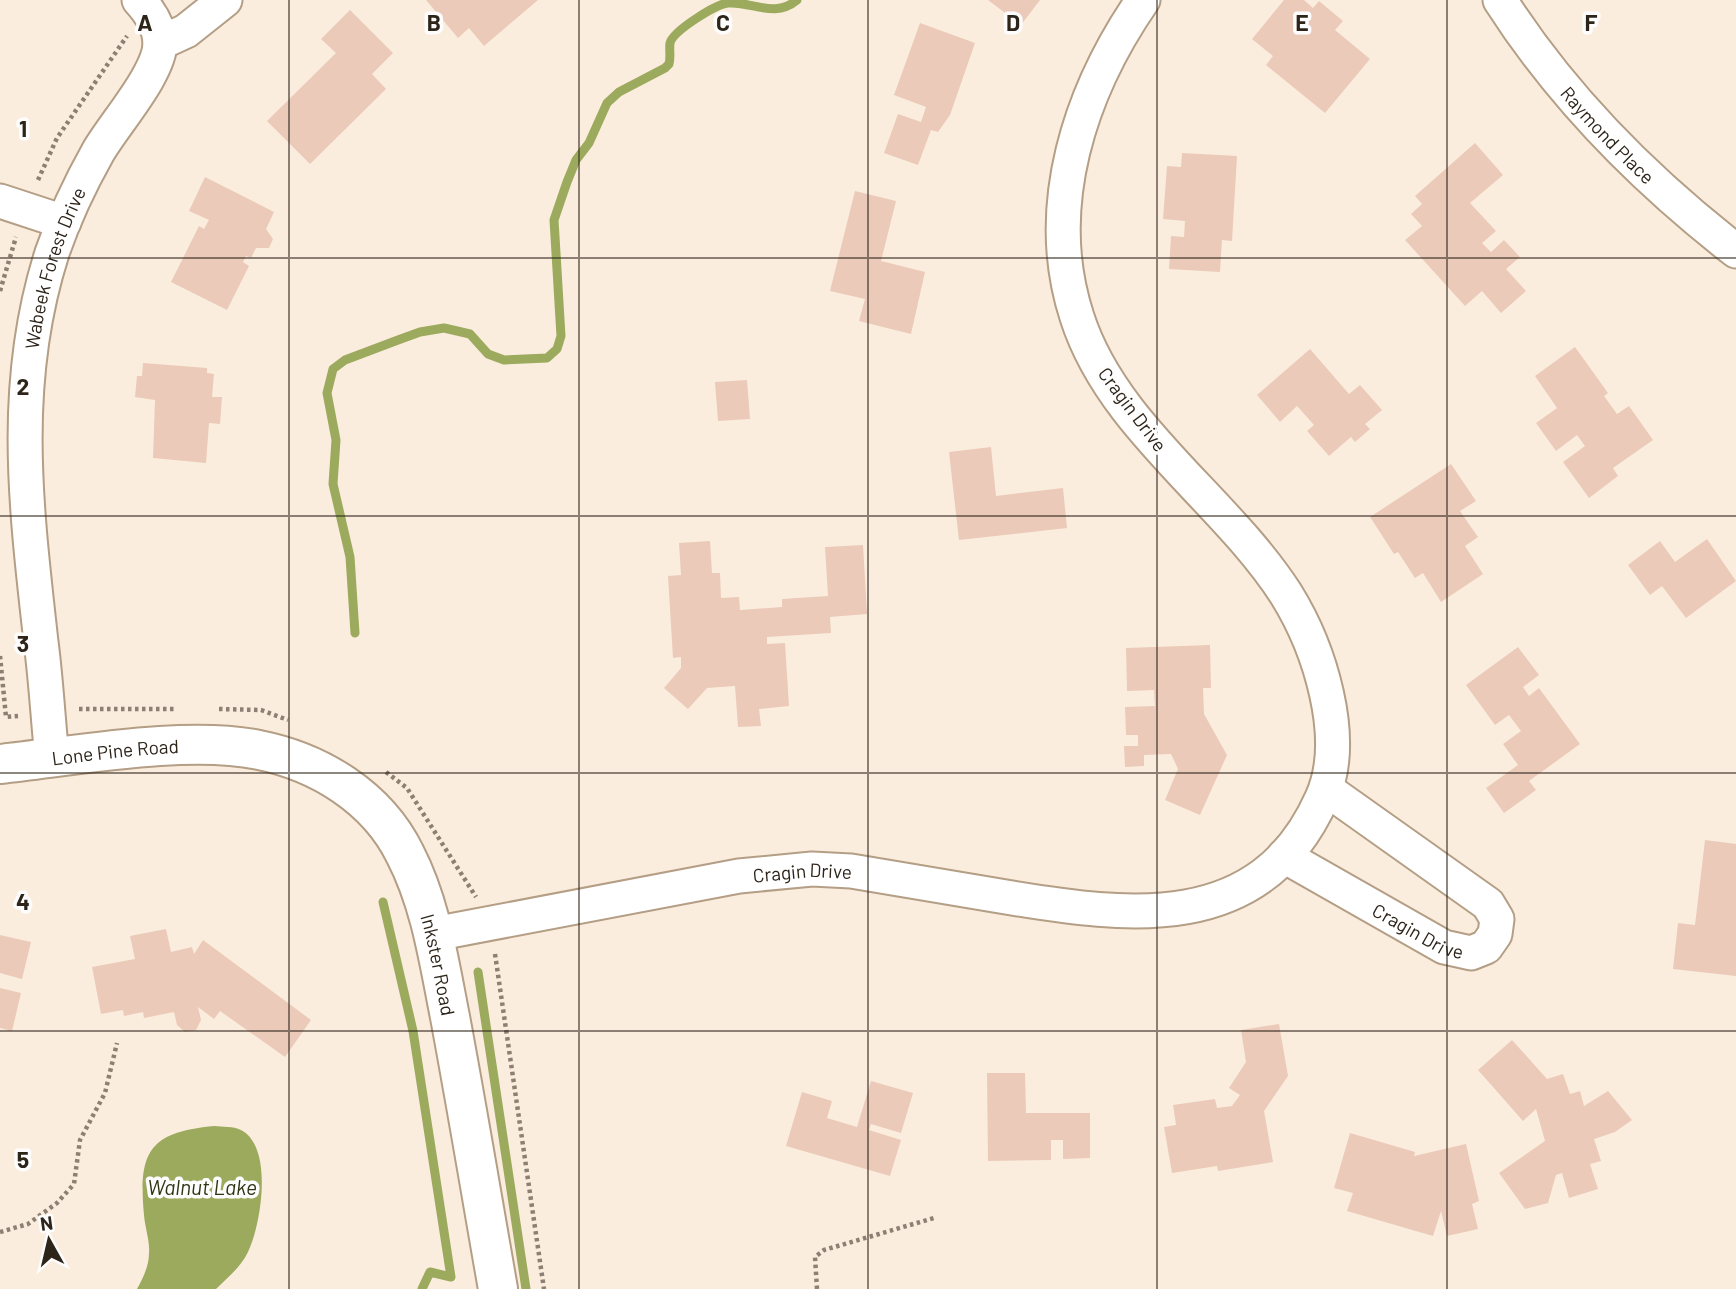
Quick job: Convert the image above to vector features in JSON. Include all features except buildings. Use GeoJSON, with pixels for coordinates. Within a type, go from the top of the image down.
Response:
{"type":"FeatureCollection","features":[{"type":"Feature","properties":{"kind":"street"},"geometry":{"type":"LineString","coordinates":[[139,0],[150,11],[160,43],[186,31],[225,0]]}},
{"type":"Feature","properties":{"kind":"street","name":"Cragin Drive"},"geometry":{"type":"LineString","coordinates":[[434,934],[739,876],[812,869],[851,871],[1098,912],[1172,911],[1227,895],[1284,856],[1305,831],[1326,789],[1331,767],[1327,693],[1304,624],[1253,550],[1160,446],[1111,384],[1086,341],[1069,288],[1063,222],[1072,152],[1092,88],[1108,56],[1143,0]]}},
{"type":"Feature","properties":{"kind":"street","name":"Raymond Place"},"geometry":{"type":"LineString","coordinates":[[1500,0],[1551,67],[1625,154],[1656,186],[1736,251]]}},
{"type":"Feature","properties":{"kind":"street","name":"Wabeek Forest Drive"},"geometry":{"type":"LineString","coordinates":[[52,758],[23,440],[28,362],[38,305],[64,222],[100,148],[155,62],[160,43]]}},
{"type":"Feature","properties":{"kind":"street"},"geometry":{"type":"LineString","coordinates":[[0,201],[64,222]]}},
{"type":"Feature","properties":{"kind":"street","name":"Lone Pine Road"},"geometry":{"type":"LineString","coordinates":[[0,764],[155,748],[230,746]]}},
{"type":"Feature","properties":{"kind":"street","name":"Inkster Road"},"geometry":{"type":"LineString","coordinates":[[230,746],[283,756],[315,767],[362,800],[383,821],[405,853],[434,934],[498,1289]]}},
{"type":"Feature","properties":{"kind":"street","name":"Cragin Drive"},"geometry":{"type":"LineString","coordinates":[[1284,856],[1444,947],[1471,953],[1486,947],[1495,934],[1497,919],[1488,904],[1326,789]]}},
{"type":"Feature","properties":{"kind":"path"},"geometry":{"type":"LineString","coordinates":[[0,656],[6,717],[87,709],[183,709]]}},
{"type":"Feature","properties":{"kind":"path"},"geometry":{"type":"LineString","coordinates":[[210,709],[261,710],[293,722]]}},
{"type":"Feature","properties":{"kind":"path"},"geometry":{"type":"LineString","coordinates":[[377,767],[407,788],[479,902],[493,942],[544,1289]]}},
{"type":"Feature","properties":{"kind":"path"},"geometry":{"type":"LineString","coordinates":[[0,1232],[29,1224],[57,1203],[74,1184],[80,1140],[105,1093],[117,1043]]}},
{"type":"Feature","properties":{"kind":"path"},"geometry":{"type":"LineString","coordinates":[[817,1289],[815,1257],[824,1250],[934,1218]]}},
{"type":"Feature","properties":{"kind":"water","name":"Walnut Lake"},"geometry":{"type":"Polygon","coordinates":[[[214,1126],[241,1130],[251,1139],[258,1152],[262,1187],[257,1224],[248,1252],[238,1267],[216,1289],[137,1289],[149,1258],[143,1193],[143,1175],[147,1160],[162,1140],[175,1133],[214,1126]]]}},
{"type":"Feature","properties":{"kind":"waterway"},"geometry":{"type":"LineString","coordinates":[[355,633],[350,557],[333,484],[336,440],[327,393],[333,369],[345,360],[398,340],[420,332],[444,328],[470,334],[488,354],[504,360],[547,358],[557,349],[561,336],[554,220],[576,160],[589,143],[607,103],[619,92],[665,68],[669,64],[670,43],[673,38],[705,13],[728,3],[771,9],[788,6],[797,0]]}},
{"type":"Feature","properties":{"kind":"waterway"},"geometry":{"type":"LineString","coordinates":[[383,902],[413,1031],[451,1277],[430,1272],[422,1289]]}},
{"type":"Feature","properties":{"kind":"waterway"},"geometry":{"type":"LineString","coordinates":[[478,972],[526,1289]]}}]}
